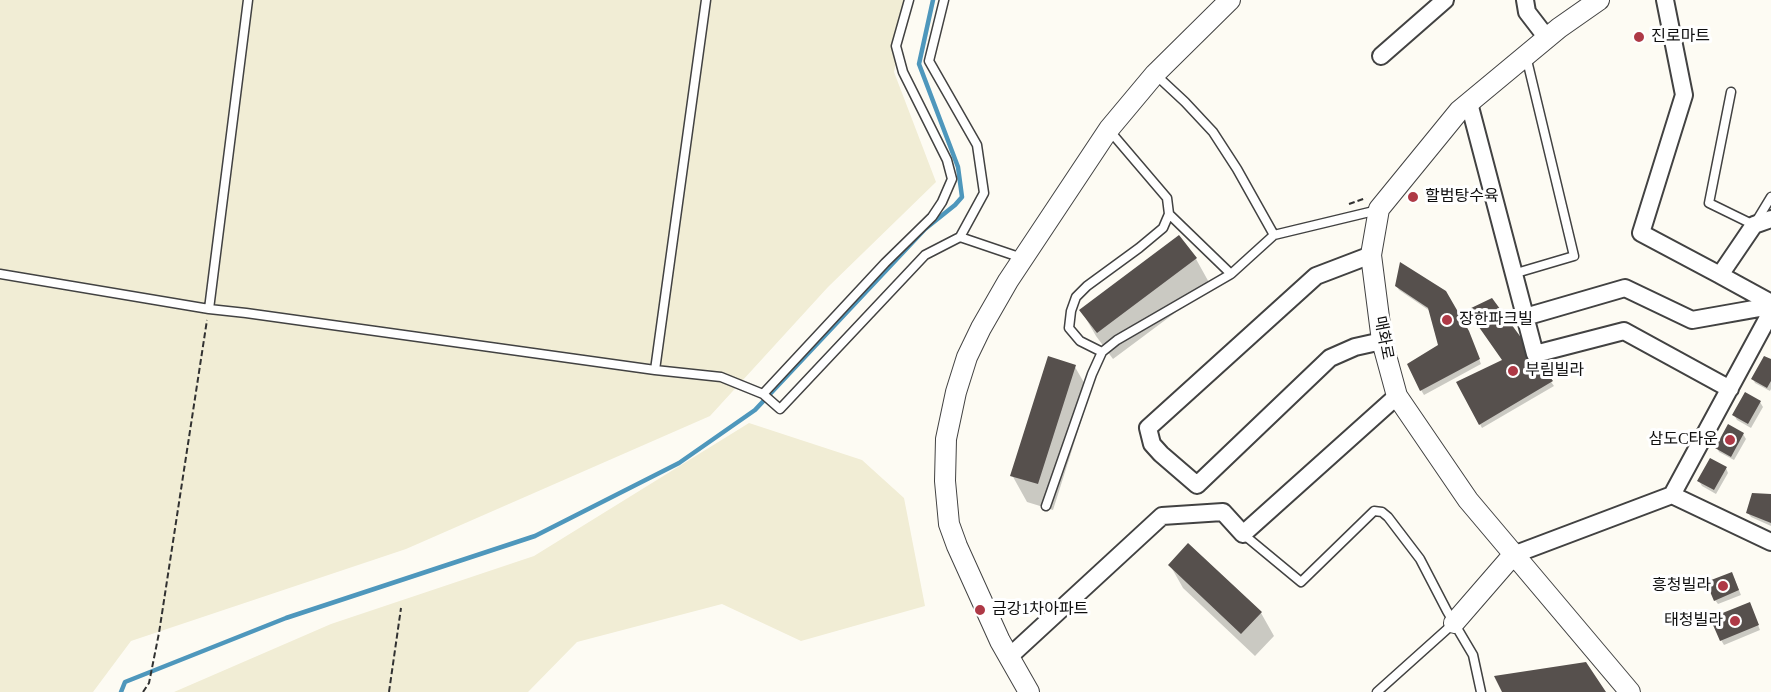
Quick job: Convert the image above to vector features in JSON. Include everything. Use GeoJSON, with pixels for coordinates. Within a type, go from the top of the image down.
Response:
{"type":"FeatureCollection","features":[{"type":"Feature","properties":{"kind":"street"},"geometry":{"type":"LineString","coordinates":[[1029,692],[1009,657],[949,524],[945,481],[946,439],[956,392],[967,357],[981,328],[1023,259],[1109,129],[1155,74],[1230,0]]}},
{"type":"Feature","properties":{"kind":"street"},"geometry":{"type":"LineString","coordinates":[[1381,56],[1445,0]]}},
{"type":"Feature","properties":{"kind":"street"},"geometry":{"type":"LineString","coordinates":[[1525,0],[1527,12],[1547,39]]}},
{"type":"Feature","properties":{"kind":"street","name":"매화로"},"geometry":{"type":"LineString","coordinates":[[1599,0],[1547,39],[1460,111],[1379,209],[1371,255],[1382,341],[1398,396],[1468,500],[1630,692]]}},
{"type":"Feature","properties":{"kind":"street"},"geometry":{"type":"LineString","coordinates":[[1665,0],[1684,95],[1641,233],[1771,304]]}},
{"type":"Feature","properties":{"kind":"street"},"geometry":{"type":"LineString","coordinates":[[1469,104],[1534,354],[1624,331],[1730,388]]}},
{"type":"Feature","properties":{"kind":"street"},"geometry":{"type":"LineString","coordinates":[[1720,275],[1754,225],[1771,219]]}},
{"type":"Feature","properties":{"kind":"street"},"geometry":{"type":"LineString","coordinates":[[1371,255],[1316,276],[1148,428],[1152,444],[1197,485],[1330,358],[1355,347],[1382,341]]}},
{"type":"Feature","properties":{"kind":"street"},"geometry":{"type":"LineString","coordinates":[[1525,317],[1625,288],[1692,320],[1771,304]]}},
{"type":"Feature","properties":{"kind":"street"},"geometry":{"type":"LineString","coordinates":[[1454,623],[1513,555],[1672,495],[1771,312]]}},
{"type":"Feature","properties":{"kind":"street"},"geometry":{"type":"LineString","coordinates":[[1009,657],[1162,516],[1223,512],[1243,534],[1398,396]]}},
{"type":"Feature","properties":{"kind":"street"},"geometry":{"type":"LineString","coordinates":[[1672,495],[1771,542]]}},
{"type":"Feature","properties":{"kind":"lane"},"geometry":{"type":"LineString","coordinates":[[209,309],[248,0]]}},
{"type":"Feature","properties":{"kind":"lane"},"geometry":{"type":"LineString","coordinates":[[655,370],[706,0]]}},
{"type":"Feature","properties":{"kind":"lane"},"geometry":{"type":"LineString","coordinates":[[763,394],[885,263],[932,217],[942,202],[952,179],[947,160],[903,72],[896,46],[909,0]]}},
{"type":"Feature","properties":{"kind":"lane"},"geometry":{"type":"LineString","coordinates":[[0,274],[209,309],[721,377],[763,394],[780,409],[925,255],[960,237],[984,193],[977,145],[929,61],[944,0]]}},
{"type":"Feature","properties":{"kind":"lane"},"geometry":{"type":"LineString","coordinates":[[1514,274],[1574,256],[1526,56]]}},
{"type":"Feature","properties":{"kind":"lane"},"geometry":{"type":"LineString","coordinates":[[1155,74],[1213,132],[1238,170],[1274,235]]}},
{"type":"Feature","properties":{"kind":"lane"},"geometry":{"type":"LineString","coordinates":[[1731,92],[1709,203],[1754,225],[1771,197]]}},
{"type":"Feature","properties":{"kind":"lane"},"geometry":{"type":"LineString","coordinates":[[1102,352],[1080,340],[1069,328],[1076,297],[1163,228],[1169,214],[1167,198],[1109,129]]}},
{"type":"Feature","properties":{"kind":"lane"},"geometry":{"type":"LineString","coordinates":[[1046,506],[1092,374],[1102,352],[1117,340],[1231,274],[1274,235],[1379,209]]}},
{"type":"Feature","properties":{"kind":"lane"},"geometry":{"type":"LineString","coordinates":[[1169,214],[1231,274]]}},
{"type":"Feature","properties":{"kind":"lane"},"geometry":{"type":"LineString","coordinates":[[960,237],[1023,259]]}},
{"type":"Feature","properties":{"kind":"lane"},"geometry":{"type":"LineString","coordinates":[[1243,534],[1301,582],[1374,511],[1382,512],[1420,559],[1473,655],[1481,692]]}},
{"type":"Feature","properties":{"kind":"lane"},"geometry":{"type":"LineString","coordinates":[[1377,692],[1454,623]]}},
{"type":"Feature","properties":{"kind":"path"},"geometry":{"type":"LineString","coordinates":[[143,692],[149,683],[159,633],[209,309]]}},
{"type":"Feature","properties":{"kind":"path"},"geometry":{"type":"LineString","coordinates":[[389,692],[401,608]]}},
{"type":"Feature","properties":{"kind":"shaded area"},"geometry":{"type":"Polygon","coordinates":[[[0,0],[908,0],[894,72],[936,182],[828,287],[710,416],[406,549],[131,641],[93,692],[0,692],[0,0]]]}},
{"type":"Feature","properties":{"kind":"shaded area"},"geometry":{"type":"Polygon","coordinates":[[[749,423],[862,460],[904,498],[925,606],[801,641],[722,604],[577,642],[528,692],[174,692],[331,624],[534,556],[749,423]]]}},
{"type":"Feature","properties":{"kind":"building"},"geometry":{"type":"Polygon","coordinates":[[[1179,235],[1197,258],[1097,333],[1079,310],[1179,235]]]}},
{"type":"Feature","properties":{"kind":"building","name":"장한파크빌"},"geometry":{"type":"Polygon","coordinates":[[[1400,262],[1446,291],[1469,331],[1480,359],[1420,391],[1407,364],[1438,345],[1428,308],[1395,286],[1400,262]]]}},
{"type":"Feature","properties":{"kind":"building","name":"부림빌라"},"geometry":{"type":"Polygon","coordinates":[[[1492,298],[1553,381],[1479,425],[1456,382],[1502,360],[1467,310],[1492,298]]]}},
{"type":"Feature","properties":{"kind":"building"},"geometry":{"type":"Polygon","coordinates":[[[1048,356],[1076,365],[1038,484],[1010,476],[1048,356]]]}},
{"type":"Feature","properties":{"kind":"building"},"geometry":{"type":"Polygon","coordinates":[[[1764,356],[1771,359],[1771,381],[1767,388],[1751,379],[1764,356]]]}},
{"type":"Feature","properties":{"kind":"building","name":"삼도C타운"},"geometry":{"type":"Polygon","coordinates":[[[1745,392],[1761,401],[1748,424],[1732,415],[1745,392]]]}},
{"type":"Feature","properties":{"kind":"building","name":"삼도C타운"},"geometry":{"type":"Polygon","coordinates":[[[1728,424],[1744,433],[1731,457],[1715,448],[1728,424]]]}},
{"type":"Feature","properties":{"kind":"building","name":"삼도C타운"},"geometry":{"type":"Polygon","coordinates":[[[1710,458],[1727,467],[1714,490],[1697,481],[1710,458]]]}},
{"type":"Feature","properties":{"kind":"building"},"geometry":{"type":"Polygon","coordinates":[[[1752,493],[1771,494],[1771,523],[1746,513],[1752,493]]]}},
{"type":"Feature","properties":{"kind":"building"},"geometry":{"type":"Polygon","coordinates":[[[1188,543],[1262,612],[1241,634],[1168,565],[1188,543]]]}},
{"type":"Feature","properties":{"kind":"building","name":"흥청빌라"},"geometry":{"type":"Polygon","coordinates":[[[1732,572],[1739,590],[1714,601],[1706,582],[1732,572]]]}},
{"type":"Feature","properties":{"kind":"building","name":"태청빌라"},"geometry":{"type":"Polygon","coordinates":[[[1750,602],[1759,625],[1720,641],[1710,618],[1750,602]]]}},
{"type":"Feature","properties":{"kind":"building"},"geometry":{"type":"Polygon","coordinates":[[[1586,662],[1606,692],[1502,692],[1494,676],[1586,662]]]}},
{"type":"Feature","properties":{"kind":"waterway"},"geometry":{"type":"LineString","coordinates":[[121,692],[125,682],[286,618],[535,536],[679,463],[755,410],[925,229],[962,197],[958,167],[919,64],[933,0]]}},
{"type":"Feature","properties":{"kind":"place","name":"진로마트"},"geometry":{"type":"Point","coordinates":[1639,37]}},
{"type":"Feature","properties":{"kind":"place","name":"할범탕수육"},"geometry":{"type":"Point","coordinates":[1413,197]}},
{"type":"Feature","properties":{"kind":"place","name":"장한파크빌"},"geometry":{"type":"Point","coordinates":[1447,320]}},
{"type":"Feature","properties":{"kind":"place","name":"부림빌라"},"geometry":{"type":"Point","coordinates":[1513,371]}},
{"type":"Feature","properties":{"kind":"place","name":"삼도C타운"},"geometry":{"type":"Point","coordinates":[1730,440]}},
{"type":"Feature","properties":{"kind":"place","name":"흥청빌라"},"geometry":{"type":"Point","coordinates":[1723,586]}},
{"type":"Feature","properties":{"kind":"place","name":"금강1차아파트"},"geometry":{"type":"Point","coordinates":[980,610]}},
{"type":"Feature","properties":{"kind":"place","name":"태청빌라"},"geometry":{"type":"Point","coordinates":[1735,621]}}]}
